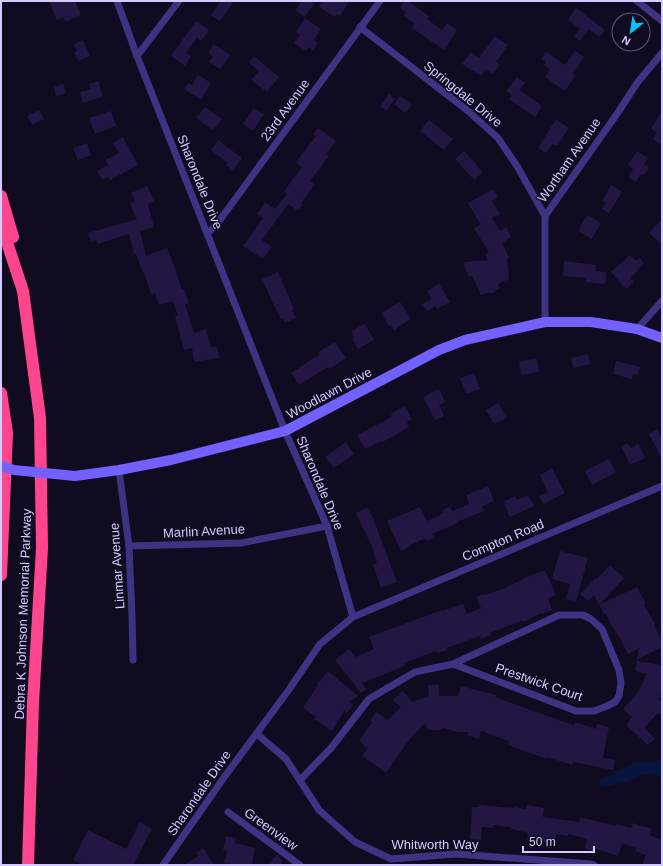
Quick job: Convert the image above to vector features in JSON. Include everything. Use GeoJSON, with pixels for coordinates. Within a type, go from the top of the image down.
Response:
{"type":"FeatureCollection","features":[{"type":"Feature","properties":{"kind":"highway"},"geometry":{"type":"LineString","coordinates":[[1,196],[17,250],[23,291]]}},
{"type":"Feature","properties":{"kind":"highway","name":"Debra K Johnson Memorial Parkway"},"geometry":{"type":"LineString","coordinates":[[1,224],[23,291],[40,418],[42,548],[33,702],[28,865]]}},
{"type":"Feature","properties":{"kind":"highway","name":"Debra K Johnson Memorial Parkway"},"geometry":{"type":"LineString","coordinates":[[1,393],[7,433],[1,575]]}},
{"type":"Feature","properties":{"kind":"main road","name":"Woodlawn Drive"},"geometry":{"type":"LineString","coordinates":[[1,466],[14,470],[74,476],[119,470],[171,460],[285,431],[439,350],[465,340],[545,322],[590,322],[637,329],[662,338]]}},
{"type":"Feature","properties":{"kind":"street","name":"Sharondale Drive"},"geometry":{"type":"LineString","coordinates":[[116,1],[285,431],[327,526],[353,617],[320,644],[163,865]]}},
{"type":"Feature","properties":{"kind":"street"},"geometry":{"type":"LineString","coordinates":[[137,56],[179,1]]}},
{"type":"Feature","properties":{"kind":"street","name":"23rd Avenue"},"geometry":{"type":"LineString","coordinates":[[208,233],[217,224],[380,1]]}},
{"type":"Feature","properties":{"kind":"street"},"geometry":{"type":"LineString","coordinates":[[637,1],[662,21]]}},
{"type":"Feature","properties":{"kind":"street","name":"Springdale Drive"},"geometry":{"type":"LineString","coordinates":[[360,27],[468,111],[498,138],[517,166],[545,216]]}},
{"type":"Feature","properties":{"kind":"street","name":"Wortham Avenue"},"geometry":{"type":"LineString","coordinates":[[545,322],[545,216],[637,83],[662,53]]}},
{"type":"Feature","properties":{"kind":"street"},"geometry":{"type":"LineString","coordinates":[[637,329],[662,302]]}},
{"type":"Feature","properties":{"kind":"street","name":"Linmar Avenue"},"geometry":{"type":"LineString","coordinates":[[119,470],[129,546],[133,660]]}},
{"type":"Feature","properties":{"kind":"street","name":"Compton Road"},"geometry":{"type":"LineString","coordinates":[[353,617],[662,486]]}},
{"type":"Feature","properties":{"kind":"street","name":"Marlin Avenue"},"geometry":{"type":"LineString","coordinates":[[129,546],[240,543],[327,526]]}},
{"type":"Feature","properties":{"kind":"street","name":"Prestwick Court"},"geometry":{"type":"LineString","coordinates":[[300,780],[331,748],[369,699],[415,672],[453,664],[559,616],[583,615],[591,619],[602,629],[619,670],[621,682],[619,696],[615,702],[594,711],[576,711],[453,664]]}},
{"type":"Feature","properties":{"kind":"street","name":"Whitworth Way"},"geometry":{"type":"LineString","coordinates":[[257,734],[286,759],[320,810],[356,842],[391,859],[456,854],[594,865]]}},
{"type":"Feature","properties":{"kind":"street","name":"Greenview"},"geometry":{"type":"LineString","coordinates":[[228,812],[300,865]]}},
{"type":"Feature","properties":{"kind":"water"},"geometry":{"type":"Polygon","coordinates":[[[662,760],[662,777],[643,774],[626,782],[600,788],[599,781],[634,763],[662,760]]]}},
{"type":"Feature","properties":{"kind":"building"},"geometry":{"type":"Polygon","coordinates":[[[49,1],[75,1],[81,15],[65,22],[63,17],[57,20],[49,1]]]}},
{"type":"Feature","properties":{"kind":"building"},"geometry":{"type":"Polygon","coordinates":[[[221,1],[234,1],[220,21],[211,15],[221,1]]]}},
{"type":"Feature","properties":{"kind":"building"},"geometry":{"type":"Polygon","coordinates":[[[302,1],[310,1],[314,4],[304,17],[295,10],[302,1]]]}},
{"type":"Feature","properties":{"kind":"building"},"geometry":{"type":"Polygon","coordinates":[[[322,1],[349,1],[340,16],[337,14],[335,17],[319,7],[322,1]]]}},
{"type":"Feature","properties":{"kind":"building"},"geometry":{"type":"Polygon","coordinates":[[[405,1],[408,1],[429,16],[427,19],[442,30],[447,23],[457,30],[444,50],[412,28],[415,24],[403,16],[406,12],[400,8],[405,1]]]}},
{"type":"Feature","properties":{"kind":"building"},"geometry":{"type":"Polygon","coordinates":[[[576,8],[605,30],[600,37],[589,29],[580,41],[574,37],[580,29],[568,20],[576,8]]]}},
{"type":"Feature","properties":{"kind":"building"},"geometry":{"type":"Polygon","coordinates":[[[305,18],[321,29],[314,40],[318,43],[313,50],[309,47],[306,51],[294,43],[300,35],[296,32],[305,18]]]}},
{"type":"Feature","properties":{"kind":"building"},"geometry":{"type":"Polygon","coordinates":[[[196,21],[209,30],[201,41],[197,38],[186,53],[191,56],[185,66],[171,56],[196,21]]]}},
{"type":"Feature","properties":{"kind":"building"},"geometry":{"type":"Polygon","coordinates":[[[495,36],[508,45],[496,62],[500,65],[493,74],[486,69],[481,76],[462,64],[471,52],[479,58],[495,36]]]}},
{"type":"Feature","properties":{"kind":"building"},"geometry":{"type":"Polygon","coordinates":[[[83,40],[90,56],[78,61],[74,52],[77,51],[74,44],[83,40]]]}},
{"type":"Feature","properties":{"kind":"building"},"geometry":{"type":"Polygon","coordinates":[[[214,44],[230,55],[220,69],[209,62],[213,57],[208,53],[214,44]]]}},
{"type":"Feature","properties":{"kind":"building"},"geometry":{"type":"Polygon","coordinates":[[[575,51],[584,57],[573,74],[575,76],[565,91],[545,77],[550,70],[544,65],[546,62],[541,59],[546,52],[565,65],[575,51]]]}},
{"type":"Feature","properties":{"kind":"building"},"geometry":{"type":"Polygon","coordinates":[[[254,56],[279,77],[267,92],[251,80],[259,71],[249,63],[254,56]]]}},
{"type":"Feature","properties":{"kind":"building"},"geometry":{"type":"Polygon","coordinates":[[[198,75],[211,83],[201,100],[184,89],[188,83],[192,85],[198,75]]]}},
{"type":"Feature","properties":{"kind":"building"},"geometry":{"type":"Polygon","coordinates":[[[517,77],[525,83],[519,90],[542,106],[535,117],[509,99],[512,95],[506,91],[517,77]]]}},
{"type":"Feature","properties":{"kind":"building"},"geometry":{"type":"Polygon","coordinates":[[[98,81],[103,97],[83,103],[80,92],[91,89],[89,84],[98,81]]]}},
{"type":"Feature","properties":{"kind":"building"},"geometry":{"type":"Polygon","coordinates":[[[63,84],[66,93],[56,96],[54,87],[63,84]]]}},
{"type":"Feature","properties":{"kind":"building"},"geometry":{"type":"Polygon","coordinates":[[[389,94],[395,99],[386,111],[380,106],[389,94]]]}},
{"type":"Feature","properties":{"kind":"building"},"geometry":{"type":"Polygon","coordinates":[[[400,96],[412,105],[405,113],[394,104],[400,96]]]}},
{"type":"Feature","properties":{"kind":"building"},"geometry":{"type":"Polygon","coordinates":[[[205,107],[222,119],[213,130],[196,118],[205,107]]]}},
{"type":"Feature","properties":{"kind":"building"},"geometry":{"type":"Polygon","coordinates":[[[254,108],[264,114],[253,131],[243,124],[254,108]]]}},
{"type":"Feature","properties":{"kind":"building"},"geometry":{"type":"Polygon","coordinates":[[[39,110],[44,119],[32,125],[27,116],[39,110]]]}},
{"type":"Feature","properties":{"kind":"building"},"geometry":{"type":"Polygon","coordinates":[[[111,111],[116,126],[95,134],[89,118],[111,111]]]}},
{"type":"Feature","properties":{"kind":"building"},"geometry":{"type":"Polygon","coordinates":[[[662,111],[662,145],[653,139],[657,132],[651,129],[662,111]]]}},
{"type":"Feature","properties":{"kind":"building"},"geometry":{"type":"Polygon","coordinates":[[[556,119],[569,128],[557,146],[553,144],[546,153],[538,148],[556,119]]]}},
{"type":"Feature","properties":{"kind":"building"},"geometry":{"type":"Polygon","coordinates":[[[429,120],[453,139],[444,150],[420,131],[429,120]]]}},
{"type":"Feature","properties":{"kind":"building"},"geometry":{"type":"Polygon","coordinates":[[[318,128],[336,141],[326,154],[329,156],[310,181],[315,184],[301,203],[303,204],[298,211],[288,204],[262,240],[272,247],[263,259],[243,246],[263,218],[257,214],[265,202],[275,209],[287,194],[284,191],[302,167],[296,162],[316,136],[313,134],[318,128]]]}},
{"type":"Feature","properties":{"kind":"building"},"geometry":{"type":"Polygon","coordinates":[[[123,137],[138,165],[110,180],[108,177],[102,180],[97,171],[108,165],[105,160],[119,153],[113,143],[123,137]]]}},
{"type":"Feature","properties":{"kind":"building"},"geometry":{"type":"Polygon","coordinates":[[[218,140],[242,158],[233,171],[226,165],[228,163],[211,150],[218,140]]]}},
{"type":"Feature","properties":{"kind":"building"},"geometry":{"type":"Polygon","coordinates":[[[87,143],[91,155],[78,160],[73,148],[87,143]]]}},
{"type":"Feature","properties":{"kind":"building"},"geometry":{"type":"Polygon","coordinates":[[[464,151],[483,172],[474,180],[455,159],[464,151]]]}},
{"type":"Feature","properties":{"kind":"building"},"geometry":{"type":"Polygon","coordinates":[[[637,151],[648,158],[644,165],[649,167],[644,175],[641,174],[636,182],[628,177],[633,169],[628,165],[637,151]]]}},
{"type":"Feature","properties":{"kind":"building"},"geometry":{"type":"Polygon","coordinates":[[[611,185],[622,192],[609,213],[602,209],[606,203],[602,201],[611,185]]]}},
{"type":"Feature","properties":{"kind":"building"},"geometry":{"type":"Polygon","coordinates":[[[147,186],[154,201],[148,204],[154,227],[140,231],[146,256],[167,248],[182,290],[184,289],[189,303],[185,304],[194,333],[206,329],[211,347],[217,347],[219,358],[194,362],[192,348],[184,350],[175,316],[178,316],[173,301],[159,305],[155,293],[151,295],[144,272],[143,273],[136,254],[134,254],[129,234],[98,244],[96,240],[91,241],[88,233],[137,219],[130,204],[135,201],[131,193],[147,186]]]}},
{"type":"Feature","properties":{"kind":"building"},"geometry":{"type":"Polygon","coordinates":[[[493,189],[498,197],[492,201],[500,214],[492,218],[500,231],[506,227],[511,237],[502,243],[509,258],[507,258],[509,279],[498,284],[500,288],[494,291],[494,293],[486,293],[481,295],[472,276],[469,277],[464,262],[488,260],[485,254],[489,253],[474,228],[481,225],[468,203],[493,189]]]}},
{"type":"Feature","properties":{"kind":"building"},"geometry":{"type":"Polygon","coordinates":[[[587,215],[601,223],[592,239],[578,231],[587,215]]]}},
{"type":"Feature","properties":{"kind":"building"},"geometry":{"type":"Polygon","coordinates":[[[662,219],[662,245],[649,233],[662,219]]]}},
{"type":"Feature","properties":{"kind":"building"},"geometry":{"type":"Polygon","coordinates":[[[630,255],[636,261],[640,258],[644,264],[630,278],[634,282],[626,289],[611,272],[630,255]]]}},
{"type":"Feature","properties":{"kind":"building"},"geometry":{"type":"Polygon","coordinates":[[[564,261],[596,265],[595,271],[606,272],[605,284],[585,282],[586,278],[563,276],[564,261]]]}},
{"type":"Feature","properties":{"kind":"building"},"geometry":{"type":"Polygon","coordinates":[[[278,272],[294,309],[292,310],[296,318],[285,323],[283,318],[281,319],[262,279],[278,272]]]}},
{"type":"Feature","properties":{"kind":"building"},"geometry":{"type":"Polygon","coordinates":[[[439,284],[450,302],[437,309],[436,306],[427,311],[422,304],[432,299],[427,291],[439,284]]]}},
{"type":"Feature","properties":{"kind":"building"},"geometry":{"type":"Polygon","coordinates":[[[400,302],[411,319],[394,330],[391,325],[389,326],[381,313],[400,302]]]}},
{"type":"Feature","properties":{"kind":"building"},"geometry":{"type":"Polygon","coordinates":[[[365,324],[374,340],[358,349],[352,338],[354,337],[351,331],[365,324]]]}},
{"type":"Feature","properties":{"kind":"building"},"geometry":{"type":"Polygon","coordinates":[[[335,342],[346,358],[299,385],[291,373],[320,354],[318,352],[335,342]]]}},
{"type":"Feature","properties":{"kind":"building"},"geometry":{"type":"Polygon","coordinates":[[[588,354],[590,364],[573,368],[571,358],[588,354]]]}},
{"type":"Feature","properties":{"kind":"building"},"geometry":{"type":"Polygon","coordinates":[[[537,359],[539,372],[521,375],[519,361],[537,359]]]}},
{"type":"Feature","properties":{"kind":"building"},"geometry":{"type":"Polygon","coordinates":[[[616,361],[640,367],[638,375],[633,374],[632,379],[613,374],[616,361]]]}},
{"type":"Feature","properties":{"kind":"building"},"geometry":{"type":"Polygon","coordinates":[[[474,373],[480,389],[466,394],[460,378],[474,373]]]}},
{"type":"Feature","properties":{"kind":"building"},"geometry":{"type":"Polygon","coordinates":[[[439,389],[445,402],[439,405],[444,416],[435,420],[423,397],[439,389]]]}},
{"type":"Feature","properties":{"kind":"building"},"geometry":{"type":"Polygon","coordinates":[[[498,403],[507,418],[494,424],[486,410],[498,403]]]}},
{"type":"Feature","properties":{"kind":"building"},"geometry":{"type":"Polygon","coordinates":[[[405,406],[412,419],[407,422],[409,427],[381,443],[381,441],[365,449],[357,435],[392,417],[391,414],[405,406]]]}},
{"type":"Feature","properties":{"kind":"building"},"geometry":{"type":"Polygon","coordinates":[[[657,429],[662,439],[662,459],[649,434],[657,429]]]}},
{"type":"Feature","properties":{"kind":"building"},"geometry":{"type":"Polygon","coordinates":[[[346,442],[354,454],[334,468],[325,457],[346,442]]]}},
{"type":"Feature","properties":{"kind":"building"},"geometry":{"type":"Polygon","coordinates":[[[628,443],[631,448],[638,444],[645,458],[630,465],[621,446],[628,443]]]}},
{"type":"Feature","properties":{"kind":"building"},"geometry":{"type":"Polygon","coordinates":[[[609,459],[616,472],[592,485],[585,471],[609,459]]]}},
{"type":"Feature","properties":{"kind":"building"},"geometry":{"type":"Polygon","coordinates":[[[552,468],[565,493],[544,504],[539,496],[548,492],[540,475],[552,468]]]}},
{"type":"Feature","properties":{"kind":"building"},"geometry":{"type":"Polygon","coordinates":[[[488,486],[494,501],[482,506],[484,511],[432,534],[434,538],[426,541],[425,538],[401,551],[387,521],[420,507],[427,521],[444,513],[443,510],[450,506],[452,511],[469,504],[466,495],[488,486]]]}},
{"type":"Feature","properties":{"kind":"building"},"geometry":{"type":"Polygon","coordinates":[[[528,495],[534,506],[510,517],[503,502],[515,496],[517,500],[528,495]]]}},
{"type":"Feature","properties":{"kind":"building"},"geometry":{"type":"Polygon","coordinates":[[[367,507],[373,518],[397,582],[381,588],[373,565],[377,563],[373,552],[374,551],[356,513],[367,507]]]}},
{"type":"Feature","properties":{"kind":"building"},"geometry":{"type":"Polygon","coordinates":[[[560,551],[588,558],[576,601],[566,599],[570,584],[552,579],[560,551]]]}},
{"type":"Feature","properties":{"kind":"building"},"geometry":{"type":"Polygon","coordinates":[[[610,565],[624,578],[599,605],[594,595],[588,601],[580,594],[610,565]]]}},
{"type":"Feature","properties":{"kind":"building"},"geometry":{"type":"Polygon","coordinates":[[[545,570],[556,595],[548,598],[552,610],[490,633],[491,635],[481,639],[480,636],[447,648],[447,650],[437,653],[436,651],[404,663],[405,666],[362,683],[366,689],[361,693],[335,660],[349,649],[356,657],[374,649],[369,637],[442,610],[463,604],[467,614],[481,608],[476,597],[505,588],[545,570]]]}},
{"type":"Feature","properties":{"kind":"building"},"geometry":{"type":"Polygon","coordinates":[[[637,587],[646,604],[644,605],[655,624],[654,625],[662,642],[662,647],[637,660],[639,648],[628,654],[617,633],[599,605],[637,587]]]}},
{"type":"Feature","properties":{"kind":"building"},"geometry":{"type":"Polygon","coordinates":[[[637,661],[662,665],[662,691],[658,700],[662,702],[662,715],[658,713],[644,728],[655,738],[648,745],[626,725],[632,717],[623,709],[637,694],[647,674],[635,671],[637,661]]]}},
{"type":"Feature","properties":{"kind":"building"},"geometry":{"type":"Polygon","coordinates":[[[328,671],[358,696],[349,702],[353,705],[347,713],[344,711],[332,731],[314,719],[316,717],[303,708],[318,685],[317,684],[328,671]]]}},
{"type":"Feature","properties":{"kind":"building"},"geometry":{"type":"Polygon","coordinates":[[[428,685],[439,685],[439,696],[458,696],[461,686],[496,695],[495,697],[574,725],[575,722],[596,729],[597,724],[609,727],[603,758],[615,760],[613,770],[573,762],[572,765],[547,757],[547,759],[508,745],[509,741],[481,731],[479,739],[467,735],[468,732],[457,732],[444,728],[439,730],[428,730],[425,723],[409,740],[386,773],[362,756],[368,748],[359,741],[372,722],[370,721],[376,712],[388,720],[401,707],[393,700],[402,691],[413,702],[429,696],[428,685]]]}},
{"type":"Feature","properties":{"kind":"building"},"geometry":{"type":"Polygon","coordinates":[[[479,805],[526,809],[527,805],[544,808],[543,817],[579,822],[580,817],[616,826],[617,824],[631,828],[633,823],[644,826],[652,829],[650,835],[662,840],[662,865],[642,865],[646,855],[635,851],[636,848],[622,843],[618,856],[596,849],[595,852],[585,849],[587,839],[569,834],[568,836],[556,834],[555,844],[538,842],[527,840],[528,833],[511,829],[511,827],[493,825],[493,828],[482,827],[481,840],[470,839],[472,807],[479,807],[479,805]]]}},
{"type":"Feature","properties":{"kind":"building"},"geometry":{"type":"Polygon","coordinates":[[[140,822],[152,829],[133,865],[83,865],[73,860],[88,830],[126,849],[140,822]]]}},
{"type":"Feature","properties":{"kind":"building"},"geometry":{"type":"Polygon","coordinates":[[[226,836],[236,838],[235,843],[255,848],[252,865],[232,865],[224,863],[227,851],[223,850],[226,836]]]}},
{"type":"Feature","properties":{"kind":"building"},"geometry":{"type":"Polygon","coordinates":[[[203,848],[214,865],[184,865],[198,856],[196,853],[203,848]]]}},
{"type":"Feature","properties":{"kind":"building"},"geometry":{"type":"Polygon","coordinates":[[[277,855],[283,861],[280,865],[267,865],[277,855]]]}}]}
